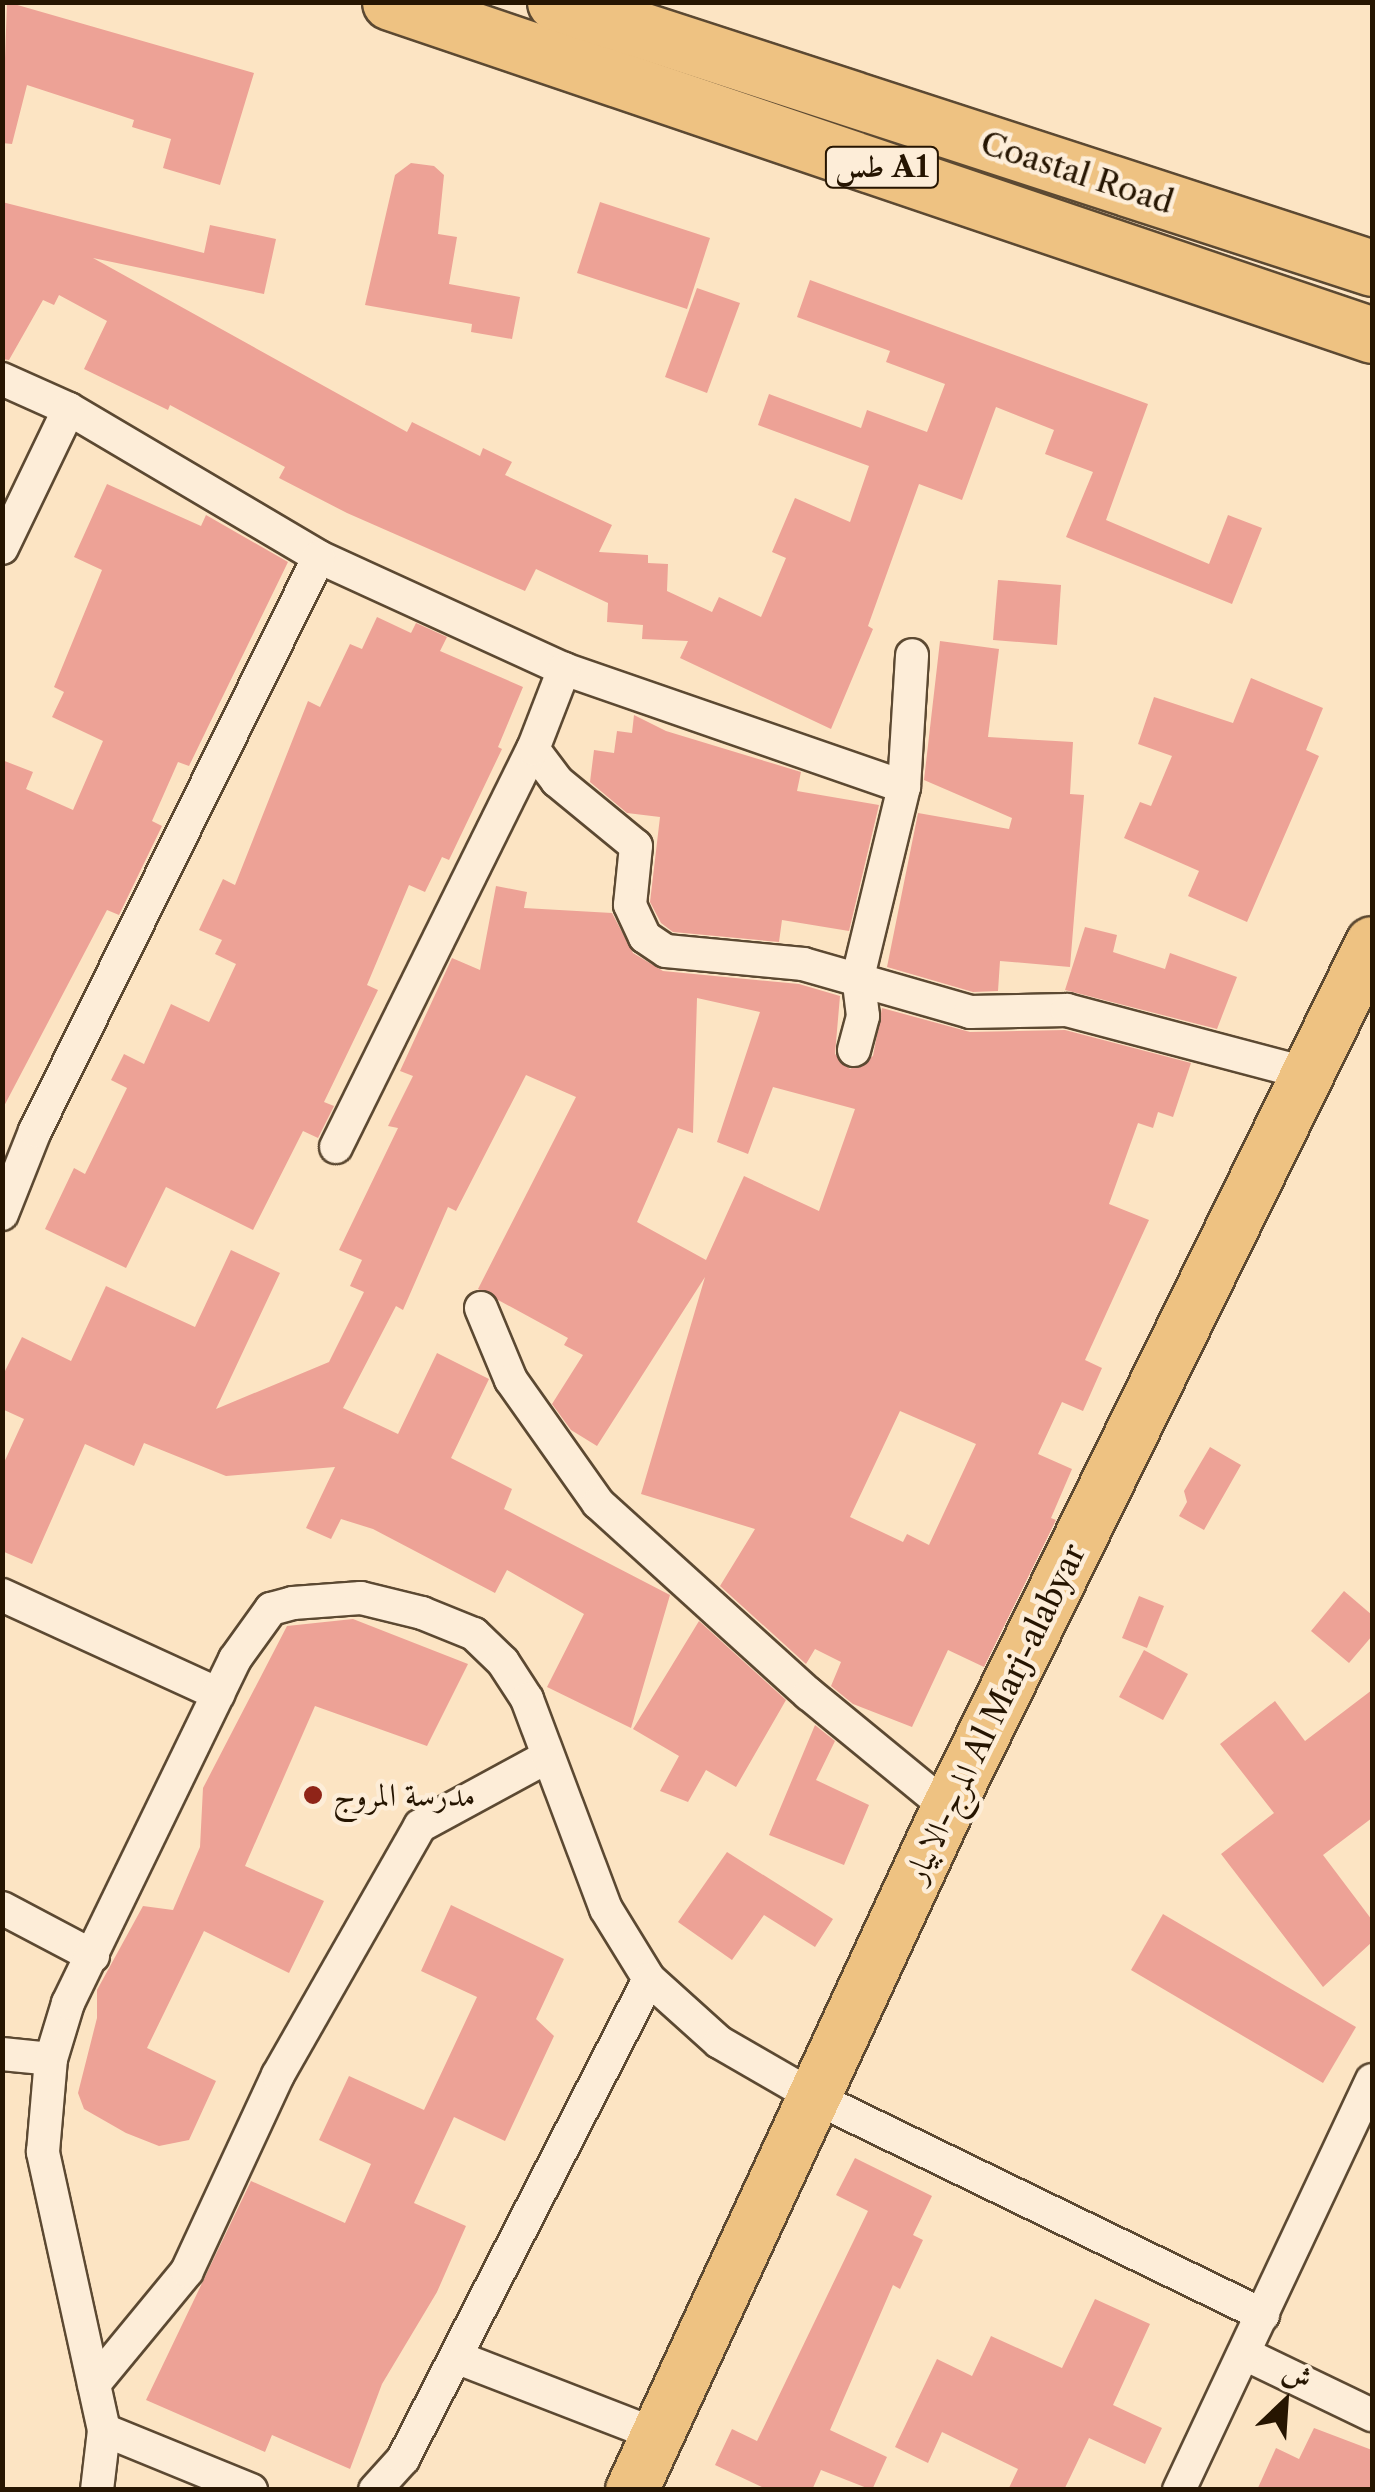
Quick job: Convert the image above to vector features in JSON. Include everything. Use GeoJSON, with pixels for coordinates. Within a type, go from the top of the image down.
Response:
{"type":"FeatureCollection","features":[{"type":"Feature","properties":{"kind":"highway","name":"طس A1"},"geometry":{"type":"LineString","coordinates":[[390,2],[554,21],[1372,334]]}},
{"type":"Feature","properties":{"kind":"highway","name":"Coastal Road"},"geometry":{"type":"LineString","coordinates":[[554,21],[1372,268]]}},
{"type":"Feature","properties":{"kind":"main road","name":"المرج-الابيار Al Marj-alabyar"},"geometry":{"type":"LineString","coordinates":[[632,2490],[948,1808],[1372,943]]}},
{"type":"Feature","properties":{"kind":"street"},"geometry":{"type":"LineString","coordinates":[[2,378],[69,409],[318,557],[564,669],[904,787]]}},
{"type":"Feature","properties":{"kind":"street"},"geometry":{"type":"LineString","coordinates":[[2,548],[69,409]]}},
{"type":"Feature","properties":{"kind":"street"},"geometry":{"type":"LineString","coordinates":[[2,1214],[35,1131],[318,557]]}},
{"type":"Feature","properties":{"kind":"street"},"geometry":{"type":"LineString","coordinates":[[854,1050],[863,1016],[858,978],[904,787],[912,655]]}},
{"type":"Feature","properties":{"kind":"street"},"geometry":{"type":"LineString","coordinates":[[336,1146],[533,750],[564,669]]}},
{"type":"Feature","properties":{"kind":"street"},"geometry":{"type":"LineString","coordinates":[[533,750],[557,781],[636,846],[630,906],[645,936],[666,951],[803,964],[970,1012],[1066,1010],[1305,1073]]}},
{"type":"Feature","properties":{"kind":"street"},"geometry":{"type":"LineString","coordinates":[[482,1308],[511,1380],[598,1504],[809,1694],[948,1808]]}},
{"type":"Feature","properties":{"kind":"street"},"geometry":{"type":"LineString","coordinates":[[2,1595],[218,1694]]}},
{"type":"Feature","properties":{"kind":"street"},"geometry":{"type":"LineString","coordinates":[[97,2490],[104,2430],[43,2152],[50,2059],[93,1956],[218,1694],[271,1609],[361,1598],[474,1634],[503,1662],[527,1699],[606,1909],[649,1979],[718,2042],[816,2098],[1263,2315]]}},
{"type":"Feature","properties":{"kind":"street"},"geometry":{"type":"LineString","coordinates":[[94,2384],[187,2270],[278,2075],[420,1826],[547,1757]]}},
{"type":"Feature","properties":{"kind":"street"},"geometry":{"type":"LineString","coordinates":[[2,1908],[93,1956]]}},
{"type":"Feature","properties":{"kind":"street"},"geometry":{"type":"LineString","coordinates":[[374,2490],[403,2459],[649,1979]]}},
{"type":"Feature","properties":{"kind":"street"},"geometry":{"type":"LineString","coordinates":[[2,2054],[50,2059]]}},
{"type":"Feature","properties":{"kind":"street"},"geometry":{"type":"LineString","coordinates":[[1178,2490],[1372,2080]]}},
{"type":"Feature","properties":{"kind":"street"},"geometry":{"type":"LineString","coordinates":[[1244,2354],[1372,2415]]}},
{"type":"Feature","properties":{"kind":"street"},"geometry":{"type":"LineString","coordinates":[[456,2357],[657,2435]]}},
{"type":"Feature","properties":{"kind":"street"},"geometry":{"type":"LineString","coordinates":[[104,2430],[250,2490]]}},
{"type":"Feature","properties":{"kind":"building"},"geometry":{"type":"Polygon","coordinates":[[[7,2],[254,73],[220,185],[163,168],[171,139],[132,127],[134,120],[27,85],[12,144],[2,143],[7,2]]]}},
{"type":"Feature","properties":{"kind":"building"},"geometry":{"type":"Polygon","coordinates":[[[411,163],[434,166],[444,175],[438,234],[457,237],[449,284],[520,297],[512,339],[471,332],[472,324],[365,305],[395,175],[411,163]]]}},
{"type":"Feature","properties":{"kind":"building"},"geometry":{"type":"Polygon","coordinates":[[[2,202],[204,253],[210,225],[276,239],[264,294],[93,258],[407,432],[412,422],[480,456],[483,448],[512,462],[505,475],[612,525],[599,552],[648,555],[648,563],[668,564],[667,591],[712,612],[719,597],[761,617],[786,558],[772,552],[795,498],[850,522],[869,466],[758,425],[769,394],[861,428],[867,410],[927,432],[945,384],[886,362],[890,351],[797,317],[810,280],[1148,404],[1106,520],[1209,564],[1228,515],[1262,528],[1232,604],[1066,537],[1093,472],[1045,454],[1054,430],[996,407],[962,500],[919,484],[868,626],[873,629],[831,729],[680,658],[688,641],[642,639],[643,625],[607,622],[608,603],[536,569],[525,591],[347,513],[279,478],[285,467],[170,405],[168,410],[84,369],[107,321],[59,295],[54,305],[43,300],[9,360],[2,359],[2,202]]]}},
{"type":"Feature","properties":{"kind":"building"},"geometry":{"type":"Polygon","coordinates":[[[600,202],[710,238],[687,309],[577,273],[600,202]]]}},
{"type":"Feature","properties":{"kind":"building"},"geometry":{"type":"Polygon","coordinates":[[[697,288],[740,303],[707,393],[665,377],[697,288]]]}},
{"type":"Feature","properties":{"kind":"building"},"geometry":{"type":"Polygon","coordinates":[[[107,484],[201,526],[206,515],[288,562],[189,766],[178,762],[152,821],[162,826],[119,915],[107,910],[2,1110],[2,760],[33,772],[26,789],[73,810],[103,741],[52,717],[64,692],[54,687],[102,570],[74,557],[107,484]]]}},
{"type":"Feature","properties":{"kind":"building"},"geometry":{"type":"Polygon","coordinates":[[[998,580],[1061,585],[1057,645],[993,640],[998,580]]]}},
{"type":"Feature","properties":{"kind":"building"},"geometry":{"type":"Polygon","coordinates":[[[377,617],[411,633],[416,623],[447,637],[440,651],[523,687],[498,747],[502,749],[449,860],[442,857],[425,892],[409,885],[367,985],[378,990],[324,1102],[334,1106],[318,1138],[303,1131],[253,1230],[166,1187],[126,1268],[45,1229],[74,1168],[85,1174],[127,1088],[111,1080],[124,1054],[144,1064],[171,1004],[209,1022],[236,964],[215,954],[222,940],[199,930],[223,879],[235,885],[308,701],[320,707],[350,644],[362,649],[377,617]]]}},
{"type":"Feature","properties":{"kind":"building"},"geometry":{"type":"Polygon","coordinates":[[[940,641],[999,649],[988,737],[1073,742],[1070,794],[1084,795],[1070,967],[1000,961],[998,991],[973,992],[887,967],[918,813],[1009,829],[1012,818],[924,780],[940,641]]]}},
{"type":"Feature","properties":{"kind":"building"},"geometry":{"type":"Polygon","coordinates":[[[1251,678],[1323,708],[1306,750],[1319,756],[1247,922],[1188,896],[1199,871],[1124,838],[1140,802],[1151,806],[1172,756],[1138,744],[1154,697],[1233,723],[1251,678]]]}},
{"type":"Feature","properties":{"kind":"building"},"geometry":{"type":"Polygon","coordinates":[[[634,715],[666,731],[801,772],[797,791],[879,805],[849,931],[782,920],[779,942],[673,932],[661,923],[650,902],[660,817],[627,813],[590,782],[594,750],[614,753],[617,731],[632,733],[634,715]]]}},
{"type":"Feature","properties":{"kind":"building"},"geometry":{"type":"Polygon","coordinates":[[[496,886],[527,892],[524,908],[612,913],[633,953],[663,971],[799,984],[840,996],[835,1054],[850,1069],[873,1056],[882,1008],[970,1032],[1065,1030],[1191,1063],[1173,1117],[1158,1112],[1153,1128],[1138,1123],[1109,1204],[1149,1220],[1085,1360],[1102,1368],[1083,1411],[1062,1402],[1038,1454],[1072,1469],[1051,1518],[1056,1520],[984,1667],[948,1650],[912,1727],[853,1704],[831,1686],[841,1662],[815,1649],[806,1664],[720,1586],[755,1529],[641,1494],[705,1277],[597,1446],[571,1430],[552,1404],[583,1355],[564,1345],[568,1338],[478,1289],[576,1097],[526,1075],[456,1211],[448,1207],[403,1310],[396,1306],[343,1408],[398,1434],[437,1353],[489,1379],[451,1458],[512,1489],[504,1509],[670,1595],[631,1728],[547,1687],[584,1614],[507,1570],[495,1593],[373,1529],[341,1519],[331,1539],[306,1528],[335,1467],[226,1476],[144,1443],[134,1466],[85,1444],[32,1564],[2,1551],[2,1467],[24,1419],[2,1409],[2,1377],[22,1337],[71,1361],[106,1286],[195,1327],[231,1250],[280,1273],[216,1409],[329,1362],[364,1292],[350,1286],[362,1260],[339,1250],[398,1128],[388,1126],[413,1076],[400,1071],[452,958],[480,970],[496,886]],[[697,998],[693,1133],[678,1128],[637,1222],[706,1260],[744,1176],[819,1211],[855,1109],[773,1087],[748,1154],[717,1142],[760,1012],[697,998]],[[900,1411],[850,1517],[903,1542],[907,1534],[929,1545],[976,1444],[900,1411]]]}},
{"type":"Feature","properties":{"kind":"building"},"geometry":{"type":"Polygon","coordinates":[[[1085,927],[1117,935],[1113,952],[1165,969],[1170,953],[1237,977],[1217,1029],[1065,990],[1085,927]]]}},
{"type":"Feature","properties":{"kind":"building"},"geometry":{"type":"Polygon","coordinates":[[[1210,1447],[1241,1465],[1204,1530],[1179,1516],[1187,1502],[1184,1491],[1210,1447]]]}},
{"type":"Feature","properties":{"kind":"building"},"geometry":{"type":"Polygon","coordinates":[[[1344,1591],[1372,1615],[1372,1636],[1349,1663],[1311,1631],[1344,1591]]]}},
{"type":"Feature","properties":{"kind":"building"},"geometry":{"type":"Polygon","coordinates":[[[1139,1596],[1164,1606],[1147,1648],[1122,1638],[1139,1596]]]}},
{"type":"Feature","properties":{"kind":"building"},"geometry":{"type":"Polygon","coordinates":[[[353,1619],[468,1664],[427,1746],[315,1706],[245,1866],[324,1901],[289,1973],[204,1931],[147,2048],[216,2081],[189,2140],[159,2146],[126,2133],[84,2109],[78,2093],[97,2018],[97,1990],[143,1906],[173,1910],[200,1847],[203,1788],[287,1626],[353,1619]]]}},
{"type":"Feature","properties":{"kind":"building"},"geometry":{"type":"Polygon","coordinates":[[[699,1621],[786,1700],[736,1787],[706,1770],[688,1802],[660,1791],[679,1756],[633,1729],[699,1621]]]}},
{"type":"Feature","properties":{"kind":"building"},"geometry":{"type":"Polygon","coordinates":[[[1144,1650],[1188,1674],[1163,1720],[1119,1697],[1144,1650]]]}},
{"type":"Feature","properties":{"kind":"building"},"geometry":{"type":"Polygon","coordinates":[[[1372,1690],[1372,1818],[1323,1855],[1372,1920],[1372,1942],[1323,1987],[1221,1854],[1274,1813],[1220,1744],[1275,1701],[1305,1741],[1372,1690]]]}},
{"type":"Feature","properties":{"kind":"building"},"geometry":{"type":"Polygon","coordinates":[[[815,1725],[835,1741],[816,1780],[869,1805],[844,1865],[769,1835],[815,1725]]]}},
{"type":"Feature","properties":{"kind":"building"},"geometry":{"type":"Polygon","coordinates":[[[727,1852],[833,1919],[815,1947],[764,1915],[732,1960],[678,1922],[727,1852]]]}},
{"type":"Feature","properties":{"kind":"building"},"geometry":{"type":"Polygon","coordinates":[[[451,1905],[564,1959],[536,2019],[554,2036],[505,2141],[454,2117],[414,2203],[466,2226],[437,2292],[382,2384],[350,2469],[272,2435],[265,2452],[146,2400],[251,2181],[345,2223],[371,2164],[319,2140],[349,2076],[424,2110],[477,1997],[421,1971],[451,1905]]]}},
{"type":"Feature","properties":{"kind":"building"},"geometry":{"type":"Polygon","coordinates":[[[1163,1914],[1356,2027],[1323,2083],[1131,1970],[1163,1914]]]}},
{"type":"Feature","properties":{"kind":"building"},"geometry":{"type":"Polygon","coordinates":[[[855,2158],[932,2196],[913,2235],[923,2240],[900,2289],[893,2285],[830,2430],[887,2457],[872,2490],[821,2470],[812,2490],[768,2490],[715,2465],[732,2429],[757,2441],[868,2211],[836,2195],[855,2158]]]}},
{"type":"Feature","properties":{"kind":"building"},"geometry":{"type":"Polygon","coordinates":[[[1095,2299],[1150,2324],[1113,2405],[1162,2428],[1145,2464],[1089,2438],[1064,2490],[1008,2490],[1018,2469],[942,2432],[928,2463],[895,2447],[937,2359],[972,2376],[991,2336],[1062,2368],[1095,2299]]]}},
{"type":"Feature","properties":{"kind":"building"},"geometry":{"type":"Polygon","coordinates":[[[1314,2428],[1372,2450],[1372,2490],[1257,2490],[1276,2448],[1299,2459],[1314,2428]]]}},
{"type":"Feature","properties":{"kind":"place","name":"مدرسة المروج"},"geometry":{"type":"Point","coordinates":[313,1795]}}]}
